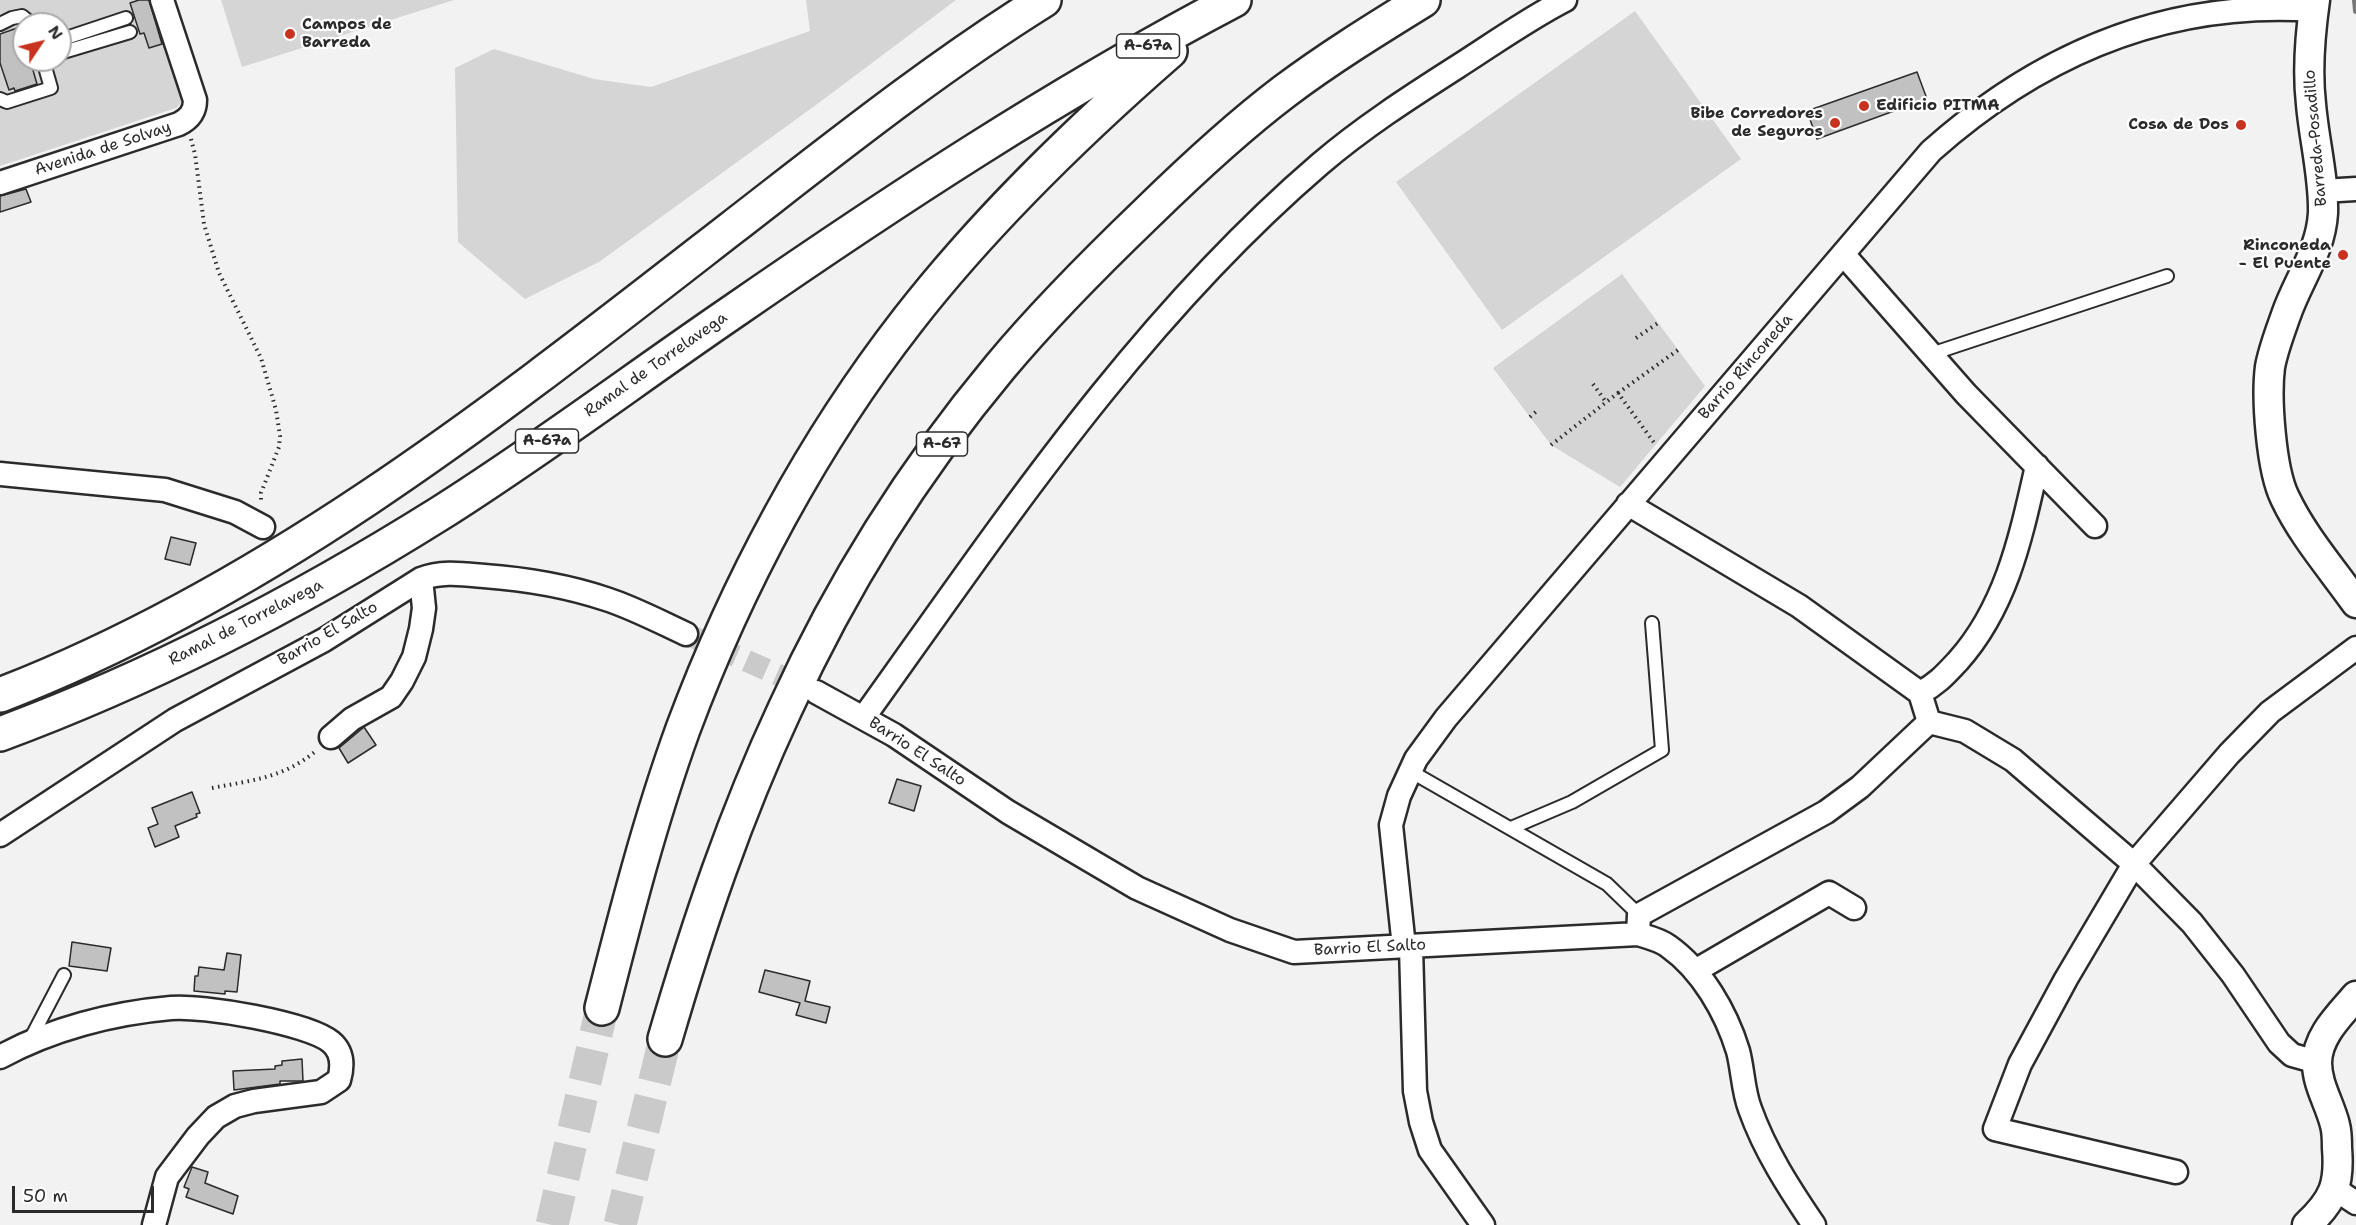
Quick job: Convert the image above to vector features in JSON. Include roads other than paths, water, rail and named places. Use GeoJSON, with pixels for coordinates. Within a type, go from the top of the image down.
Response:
{"type":"FeatureCollection","features":[{"type":"Feature","properties":{"kind":"highway"},"geometry":{"type":"LineString","coordinates":[[0,695],[65,668],[169,617],[298,542],[406,473],[592,336],[923,82],[1044,0]]}},
{"type":"Feature","properties":{"kind":"highway"},"geometry":{"type":"LineString","coordinates":[[602,1008],[629,900],[657,806],[684,728],[724,632],[759,559],[819,450],[854,394],[908,321],[955,263],[1021,190],[1078,133],[1141,76],[1184,38],[1235,0]]}},
{"type":"Feature","properties":{"kind":"highway","name":"Ramal de Torrelavega"},"geometry":{"type":"LineString","coordinates":[[0,734],[159,668],[320,585],[397,540],[498,475],[859,226],[1064,95],[1235,0]]}},
{"type":"Feature","properties":{"kind":"highway","name":"A-67"},"geometry":{"type":"LineString","coordinates":[[665,1039],[695,937],[726,848],[786,707],[848,588],[912,485],[999,369],[1044,316],[1175,186],[1282,93],[1338,53],[1423,0]]}},
{"type":"Feature","properties":{"kind":"street","name":"Avenida de Solvay"},"geometry":{"type":"LineString","coordinates":[[0,183],[179,124],[192,114],[195,100],[162,0]]}},
{"type":"Feature","properties":{"kind":"street"},"geometry":{"type":"LineString","coordinates":[[864,717],[1044,467],[1124,365],[1230,248],[1322,163],[1369,127],[1488,47],[1565,0]]}},
{"type":"Feature","properties":{"kind":"street","name":"Barreda-Posadillo"},"geometry":{"type":"LineString","coordinates":[[2314,5],[2308,61],[2322,191],[2320,234],[2288,310],[2270,367],[2271,432],[2284,496],[2297,519],[2356,603]]}},
{"type":"Feature","properties":{"kind":"street","name":"Barrio Rinconeda"},"geometry":{"type":"LineString","coordinates":[[1483,1225],[1430,1150],[1421,1122],[1415,1091],[1408,947],[1391,825],[1399,796],[1416,759],[1446,718],[1931,151],[2017,84],[2099,41],[2179,15],[2218,9],[2314,5]]}},
{"type":"Feature","properties":{"kind":"street"},"geometry":{"type":"LineString","coordinates":[[2322,191],[2356,189]]}},
{"type":"Feature","properties":{"kind":"street"},"geometry":{"type":"LineString","coordinates":[[1843,254],[1966,394],[2095,526]]}},
{"type":"Feature","properties":{"kind":"street"},"geometry":{"type":"LineString","coordinates":[[1920,693],[1936,685],[1974,643],[1998,601],[2017,552],[2037,466]]}},
{"type":"Feature","properties":{"kind":"street"},"geometry":{"type":"LineString","coordinates":[[0,474],[165,490],[235,512],[263,527]]}},
{"type":"Feature","properties":{"kind":"street"},"geometry":{"type":"LineString","coordinates":[[1628,504],[1799,606],[1920,693],[1929,722]]}},
{"type":"Feature","properties":{"kind":"street","name":"Barrio El Salto"},"geometry":{"type":"LineString","coordinates":[[0,835],[175,720],[324,640],[421,579],[445,573],[503,577],[555,585],[617,603],[686,634]]}},
{"type":"Feature","properties":{"kind":"street"},"geometry":{"type":"LineString","coordinates":[[331,737],[352,719],[391,697],[402,681],[414,657],[421,629],[424,608],[421,579]]}},
{"type":"Feature","properties":{"kind":"street"},"geometry":{"type":"LineString","coordinates":[[2176,1172],[1995,1129],[2020,1064],[2066,979],[2134,864],[2215,770],[2270,712],[2356,648]]}},
{"type":"Feature","properties":{"kind":"street","name":"Barrio El Salto"},"geometry":{"type":"LineString","coordinates":[[816,692],[864,717],[1008,812],[1137,888],[1230,930],[1294,952],[1408,947],[1639,924],[1667,944],[1695,971],[1717,1002],[1737,1050],[1749,1106],[1761,1137],[1783,1178],[1814,1225]]}},
{"type":"Feature","properties":{"kind":"street"},"geometry":{"type":"LineString","coordinates":[[1929,722],[1965,731],[2013,760],[2134,864],[2192,923],[2233,975],[2279,1043],[2292,1055],[2317,1062]]}},
{"type":"Feature","properties":{"kind":"street"},"geometry":{"type":"LineString","coordinates":[[1639,924],[1826,812],[1860,787],[1929,722]]}},
{"type":"Feature","properties":{"kind":"street"},"geometry":{"type":"LineString","coordinates":[[1695,971],[1829,893],[1854,908]]}},
{"type":"Feature","properties":{"kind":"street"},"geometry":{"type":"LineString","coordinates":[[2307,1225],[2328,1203],[2346,1196],[2339,1170],[2336,1126],[2320,1083],[2317,1062],[2328,1030],[2356,996]]}},
{"type":"Feature","properties":{"kind":"street"},"geometry":{"type":"LineString","coordinates":[[0,1057],[29,1041],[106,1019],[171,1008],[227,1011],[314,1033],[331,1042],[340,1054],[342,1066],[339,1080],[321,1092],[254,1101],[235,1106],[216,1117],[198,1136],[167,1177],[154,1225]]}},
{"type":"Feature","properties":{"kind":"lane"},"geometry":{"type":"LineString","coordinates":[[72,36],[126,18]]}},
{"type":"Feature","properties":{"kind":"lane"},"geometry":{"type":"LineString","coordinates":[[72,49],[130,32]]}},
{"type":"Feature","properties":{"kind":"lane"},"geometry":{"type":"LineString","coordinates":[[0,99],[7,102],[51,88],[46,72]]}},
{"type":"Feature","properties":{"kind":"lane"},"geometry":{"type":"LineString","coordinates":[[1931,354],[2167,276]]}},
{"type":"Feature","properties":{"kind":"lane"},"geometry":{"type":"LineString","coordinates":[[1510,828],[1572,802],[1662,750],[1652,623]]}},
{"type":"Feature","properties":{"kind":"lane"},"geometry":{"type":"LineString","coordinates":[[1410,771],[1607,884],[1639,924]]}},
{"type":"Feature","properties":{"kind":"lane"},"geometry":{"type":"LineString","coordinates":[[29,1041],[64,975]]}},
{"type":"Feature","properties":{"kind":"waterway"},"geometry":{"type":"LineString","coordinates":[[2355,0],[2356,11]]}},
{"type":"Feature","properties":{"kind":"tunnel"},"geometry":{"type":"LineString","coordinates":[[686,634],[808,688]]}},
{"type":"Feature","properties":{"kind":"tunnel"},"geometry":{"type":"LineString","coordinates":[[552,1225],[602,1008]]}},
{"type":"Feature","properties":{"kind":"tunnel"},"geometry":{"type":"LineString","coordinates":[[620,1225],[665,1039]]}},
{"type":"Feature","properties":{"kind":"place","name":"Campos de Barreda"},"geometry":{"type":"Point","coordinates":[290,34]}},
{"type":"Feature","properties":{"kind":"place","name":"Edificio PITMA"},"geometry":{"type":"Point","coordinates":[1864,106]}},
{"type":"Feature","properties":{"kind":"place","name":"Bibe Corredores de Seguros"},"geometry":{"type":"Point","coordinates":[1835,123]}},
{"type":"Feature","properties":{"kind":"place","name":"Cosa de Dos"},"geometry":{"type":"Point","coordinates":[2241,125]}},
{"type":"Feature","properties":{"kind":"place","name":"Rinconeda - El Puente"},"geometry":{"type":"Point","coordinates":[2343,255]}}]}
